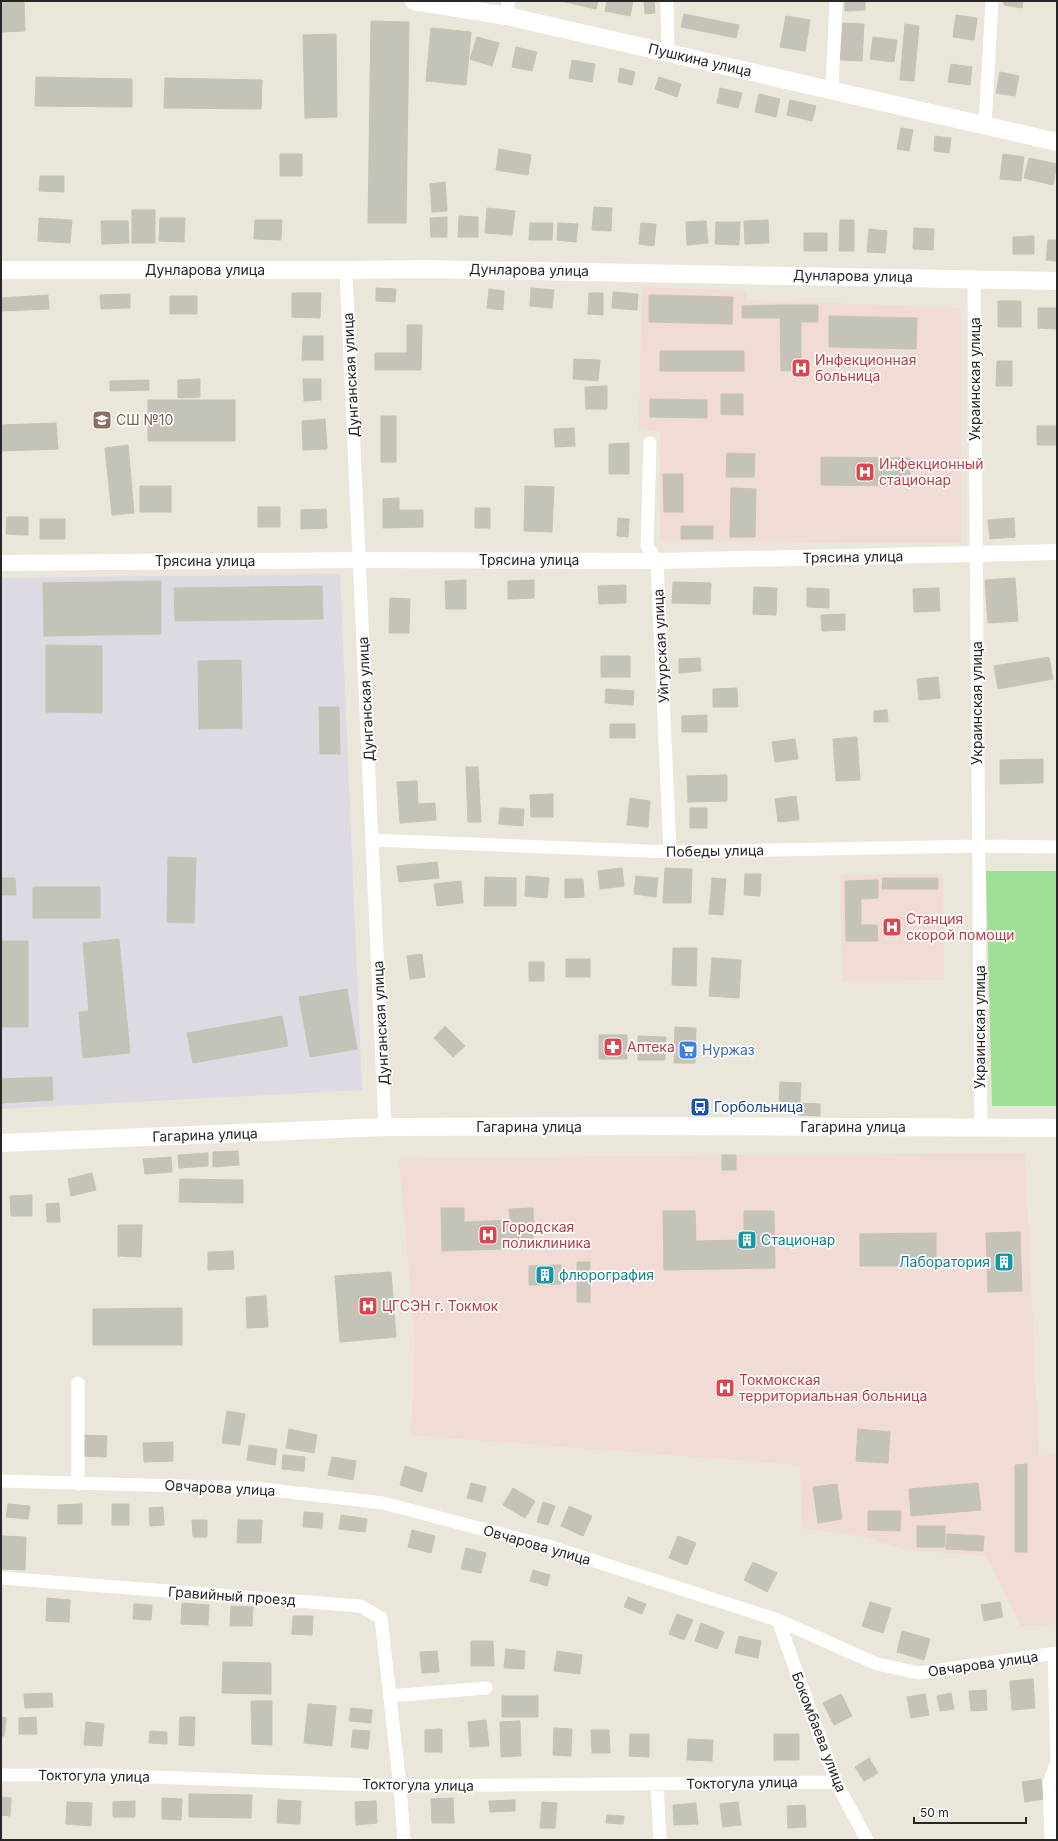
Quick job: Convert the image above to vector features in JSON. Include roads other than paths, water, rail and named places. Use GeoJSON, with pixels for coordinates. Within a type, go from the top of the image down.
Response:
{"type":"FeatureCollection","features":[{"type":"Feature","properties":{"kind":"main road","name":"Пушкина улица"},"geometry":{"type":"LineString","coordinates":[[414,1],[507,9],[668,53],[1057,142]]}},
{"type":"Feature","properties":{"kind":"main road","name":"Дунларова улица"},"geometry":{"type":"LineString","coordinates":[[1,270],[346,270],[424,268],[1057,281]]}},
{"type":"Feature","properties":{"kind":"main road","name":"Гагарина улица"},"geometry":{"type":"LineString","coordinates":[[1,1143],[385,1128],[632,1126],[1057,1128]]}},
{"type":"Feature","properties":{"kind":"street"},"geometry":{"type":"LineString","coordinates":[[667,1],[668,53]]}},
{"type":"Feature","properties":{"kind":"street"},"geometry":{"type":"LineString","coordinates":[[832,90],[836,1]]}},
{"type":"Feature","properties":{"kind":"street"},"geometry":{"type":"LineString","coordinates":[[984,126],[992,1]]}},
{"type":"Feature","properties":{"kind":"street","name":"Дунганская улица"},"geometry":{"type":"LineString","coordinates":[[346,270],[385,1128]]}},
{"type":"Feature","properties":{"kind":"street","name":"Украинская улица"},"geometry":{"type":"LineString","coordinates":[[974,279],[981,1128]]}},
{"type":"Feature","properties":{"kind":"street","name":"Уйгурская улица"},"geometry":{"type":"LineString","coordinates":[[650,443],[647,546],[657,561],[670,852]]}},
{"type":"Feature","properties":{"kind":"street","name":"Трясина улица"},"geometry":{"type":"LineString","coordinates":[[1,563],[360,560],[657,561],[1057,552]]}},
{"type":"Feature","properties":{"kind":"street","name":"Победы улица"},"geometry":{"type":"LineString","coordinates":[[372,840],[670,852],[978,846],[1057,847]]}},
{"type":"Feature","properties":{"kind":"street"},"geometry":{"type":"LineString","coordinates":[[78,1383],[78,1484]]}},
{"type":"Feature","properties":{"kind":"street","name":"Овчарова улица"},"geometry":{"type":"LineString","coordinates":[[1,1481],[254,1488],[383,1503],[551,1547],[778,1620],[877,1664],[919,1673],[1055,1653]]}},
{"type":"Feature","properties":{"kind":"street","name":"Гравийный проезд"},"geometry":{"type":"LineString","coordinates":[[1,1578],[360,1606],[381,1618],[400,1786],[404,1840]]}},
{"type":"Feature","properties":{"kind":"street","name":"Бокомбаева улица"},"geometry":{"type":"LineString","coordinates":[[778,1620],[836,1782],[867,1840]]}},
{"type":"Feature","properties":{"kind":"street"},"geometry":{"type":"LineString","coordinates":[[1050,1840],[1049,1784],[1057,1762],[1055,1653]]}},
{"type":"Feature","properties":{"kind":"street"},"geometry":{"type":"LineString","coordinates":[[390,1696],[486,1688]]}},
{"type":"Feature","properties":{"kind":"street","name":"Токтогула улица"},"geometry":{"type":"LineString","coordinates":[[1,1775],[98,1775],[400,1786],[836,1782]]}},
{"type":"Feature","properties":{"kind":"street"},"geometry":{"type":"LineString","coordinates":[[656,1784],[660,1840]]}},
{"type":"Feature","properties":{"kind":"place","name":"Инфекционная больница"},"geometry":{"type":"Point","coordinates":[801,368]}},
{"type":"Feature","properties":{"kind":"place","name":"СШ №10"},"geometry":{"type":"Point","coordinates":[102,420]}},
{"type":"Feature","properties":{"kind":"place","name":"Инфекционный стационар"},"geometry":{"type":"Point","coordinates":[865,472]}},
{"type":"Feature","properties":{"kind":"place","name":"Станция скорой помощи"},"geometry":{"type":"Point","coordinates":[892,927]}},
{"type":"Feature","properties":{"kind":"place","name":"Аптека"},"geometry":{"type":"Point","coordinates":[613,1047]}},
{"type":"Feature","properties":{"kind":"place","name":"Нуржаз"},"geometry":{"type":"Point","coordinates":[688,1050]}},
{"type":"Feature","properties":{"kind":"place","name":"Горбольница"},"geometry":{"type":"Point","coordinates":[700,1107]}},
{"type":"Feature","properties":{"kind":"place","name":"Городская поликлиника"},"geometry":{"type":"Point","coordinates":[488,1235]}},
{"type":"Feature","properties":{"kind":"place","name":"Cтационар"},"geometry":{"type":"Point","coordinates":[747,1240]}},
{"type":"Feature","properties":{"kind":"place","name":"Лаборатория"},"geometry":{"type":"Point","coordinates":[1004,1262]}},
{"type":"Feature","properties":{"kind":"place","name":"флюрография"},"geometry":{"type":"Point","coordinates":[545,1275]}},
{"type":"Feature","properties":{"kind":"place","name":"ЦГСЭН г. Токмок"},"geometry":{"type":"Point","coordinates":[368,1306]}},
{"type":"Feature","properties":{"kind":"place","name":"Токмокская территориальная больница"},"geometry":{"type":"Point","coordinates":[725,1388]}}]}
